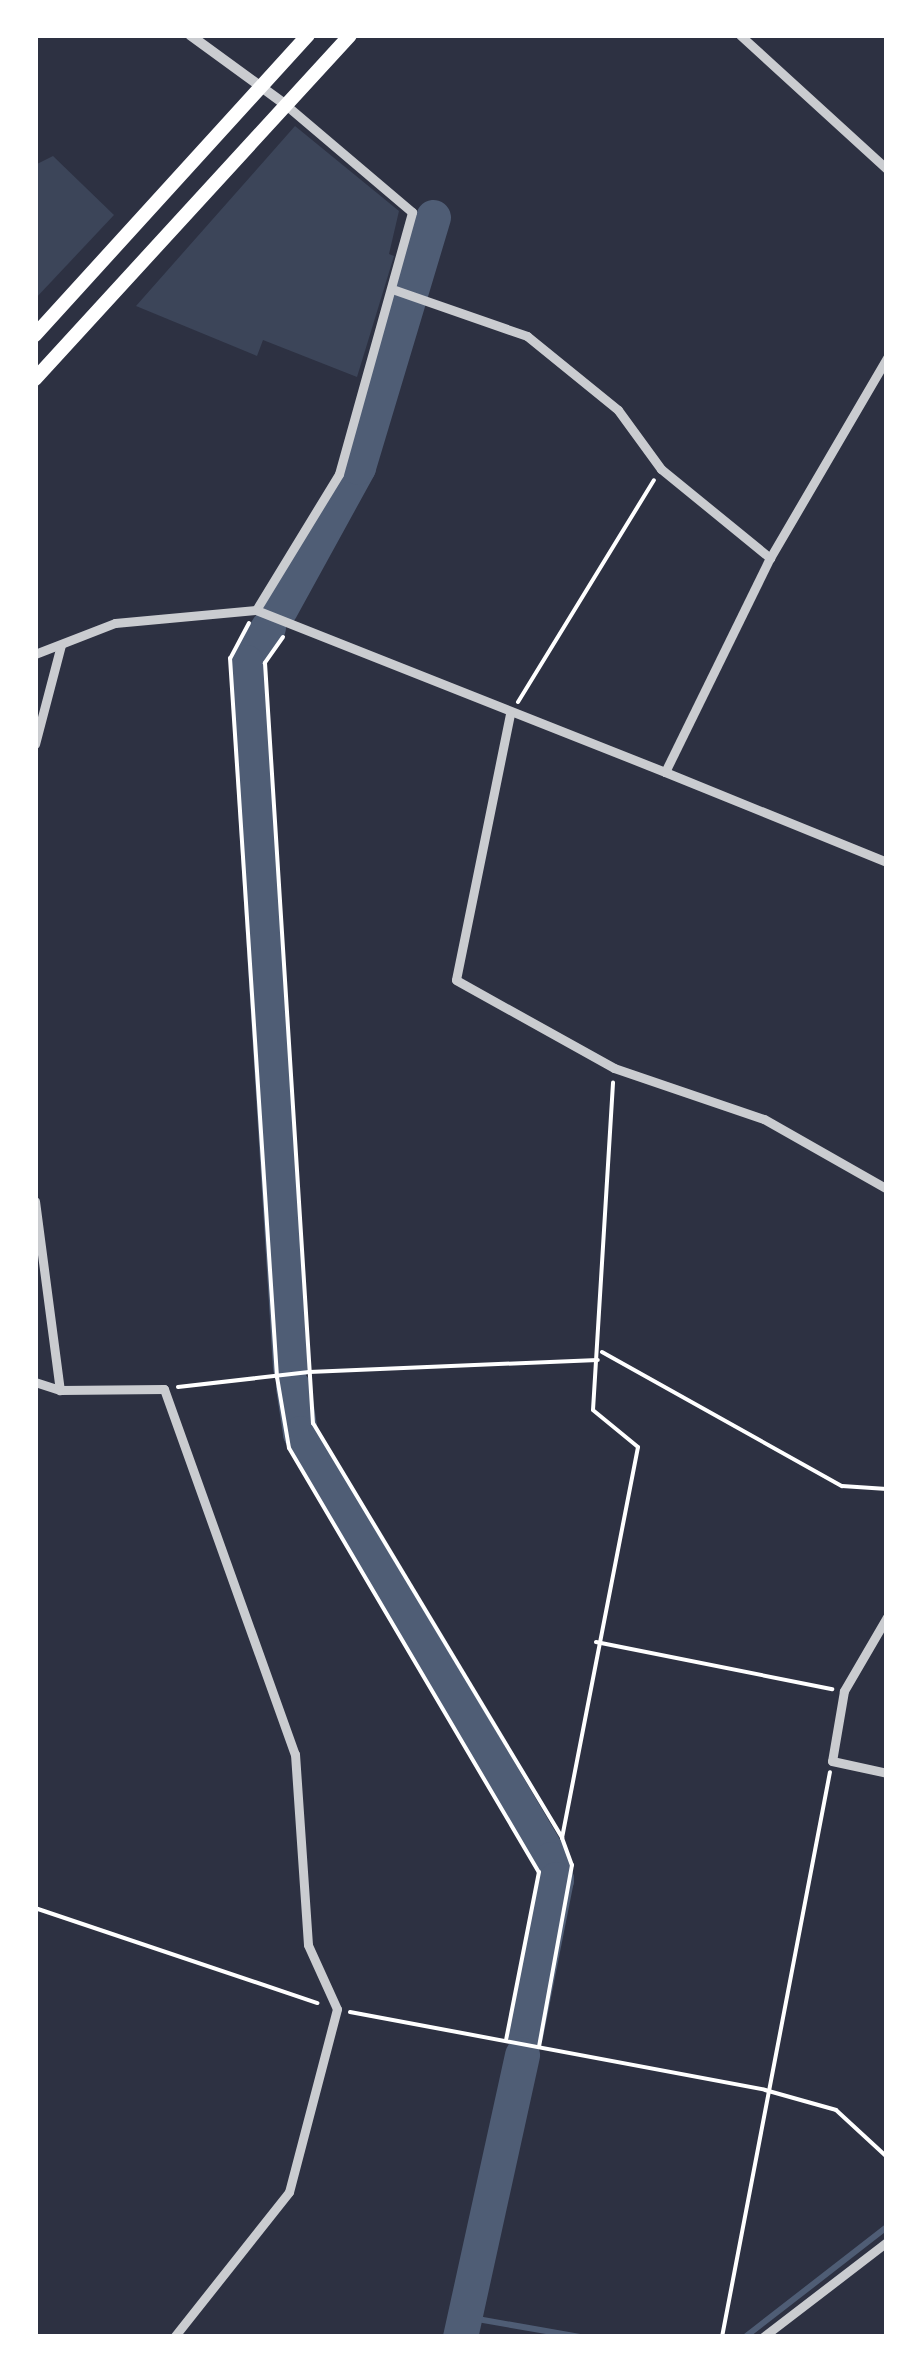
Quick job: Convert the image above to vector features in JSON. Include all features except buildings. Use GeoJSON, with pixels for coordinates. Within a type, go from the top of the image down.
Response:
{"type":"FeatureCollection","features":[{"type":"Feature","properties":{"kind":"highway"},"geometry":{"type":"LineString","coordinates":[[35,335],[308,35]]}},
{"type":"Feature","properties":{"kind":"highway"},"geometry":{"type":"LineString","coordinates":[[35,380],[350,35]]}},
{"type":"Feature","properties":{"kind":"street"},"geometry":{"type":"LineString","coordinates":[[190,35],[262,85],[412,212],[398,290],[339,474],[256,610]]}},
{"type":"Feature","properties":{"kind":"street"},"geometry":{"type":"LineString","coordinates":[[740,35],[887,169]]}},
{"type":"Feature","properties":{"kind":"street"},"geometry":{"type":"LineString","coordinates":[[398,290],[527,336],[618,410],[661,469],[770,558]]}},
{"type":"Feature","properties":{"kind":"street"},"geometry":{"type":"LineString","coordinates":[[665,772],[770,558],[887,358]]}},
{"type":"Feature","properties":{"kind":"street"},"geometry":{"type":"LineString","coordinates":[[35,654],[115,623],[256,610],[887,862]]}},
{"type":"Feature","properties":{"kind":"street"},"geometry":{"type":"LineString","coordinates":[[35,744],[61,644]]}},
{"type":"Feature","properties":{"kind":"street"},"geometry":{"type":"LineString","coordinates":[[510,714],[456,980],[614,1068],[764,1119],[887,1189]]}},
{"type":"Feature","properties":{"kind":"street"},"geometry":{"type":"LineString","coordinates":[[35,1201],[60,1390]]}},
{"type":"Feature","properties":{"kind":"street"},"geometry":{"type":"LineString","coordinates":[[35,1382],[60,1390],[164,1388],[295,1754],[308,1945],[336,2010],[289,2192],[174,2337]]}},
{"type":"Feature","properties":{"kind":"street"},"geometry":{"type":"LineString","coordinates":[[887,1617],[844,1691],[832,1761],[887,1773]]}},
{"type":"Feature","properties":{"kind":"street"},"geometry":{"type":"LineString","coordinates":[[763,2337],[887,2242]]}},
{"type":"Feature","properties":{"kind":"path"},"geometry":{"type":"LineString","coordinates":[[510,714],[661,469]]}},
{"type":"Feature","properties":{"kind":"path"},"geometry":{"type":"LineString","coordinates":[[256,610],[230,658],[276,1377],[289,1448],[539,1872],[506,2040]]}},
{"type":"Feature","properties":{"kind":"path"},"geometry":{"type":"LineString","coordinates":[[292,625],[265,663],[313,1423],[562,1838],[572,1866],[538,2047]]}},
{"type":"Feature","properties":{"kind":"path"},"geometry":{"type":"LineString","coordinates":[[562,1838],[596,1642],[638,1447],[594,1410],[614,1068]]}},
{"type":"Feature","properties":{"kind":"path"},"geometry":{"type":"LineString","coordinates":[[600,1351],[842,1486],[887,1489]]}},
{"type":"Feature","properties":{"kind":"path"},"geometry":{"type":"LineString","coordinates":[[164,1388],[309,1372],[599,1360]]}},
{"type":"Feature","properties":{"kind":"path"},"geometry":{"type":"LineString","coordinates":[[596,1642],[844,1691]]}},
{"type":"Feature","properties":{"kind":"path"},"geometry":{"type":"LineString","coordinates":[[722,2337],[765,2090],[832,1761]]}},
{"type":"Feature","properties":{"kind":"path"},"geometry":{"type":"LineString","coordinates":[[35,1908],[336,2010],[765,2090],[836,2110],[887,2157]]}},
{"type":"Feature","properties":{"kind":"shaded area"},"geometry":{"type":"Polygon","coordinates":[[[295,126],[399,211],[389,254],[394,256],[357,377],[263,340],[257,356],[136,306],[295,126]]]}},
{"type":"Feature","properties":{"kind":"shaded area"},"geometry":{"type":"Polygon","coordinates":[[[53,156],[114,215],[35,299],[35,165],[53,156]]]}},
{"type":"Feature","properties":{"kind":"waterway"},"geometry":{"type":"LineString","coordinates":[[280,609],[358,467],[433,217]]}},
{"type":"Feature","properties":{"kind":"waterway"},"geometry":{"type":"LineString","coordinates":[[268,627],[246,662],[290,1367]]}},
{"type":"Feature","properties":{"kind":"waterway"},"geometry":{"type":"LineString","coordinates":[[293,1387],[300,1433],[551,1859],[556,1879],[525,2035]]}},
{"type":"Feature","properties":{"kind":"waterway"},"geometry":{"type":"LineString","coordinates":[[460,2337],[522,2055]]}},
{"type":"Feature","properties":{"kind":"waterway"},"geometry":{"type":"LineString","coordinates":[[745,2337],[887,2227]]}},
{"type":"Feature","properties":{"kind":"waterway"},"geometry":{"type":"LineString","coordinates":[[466,2317],[581,2337]]}}]}
